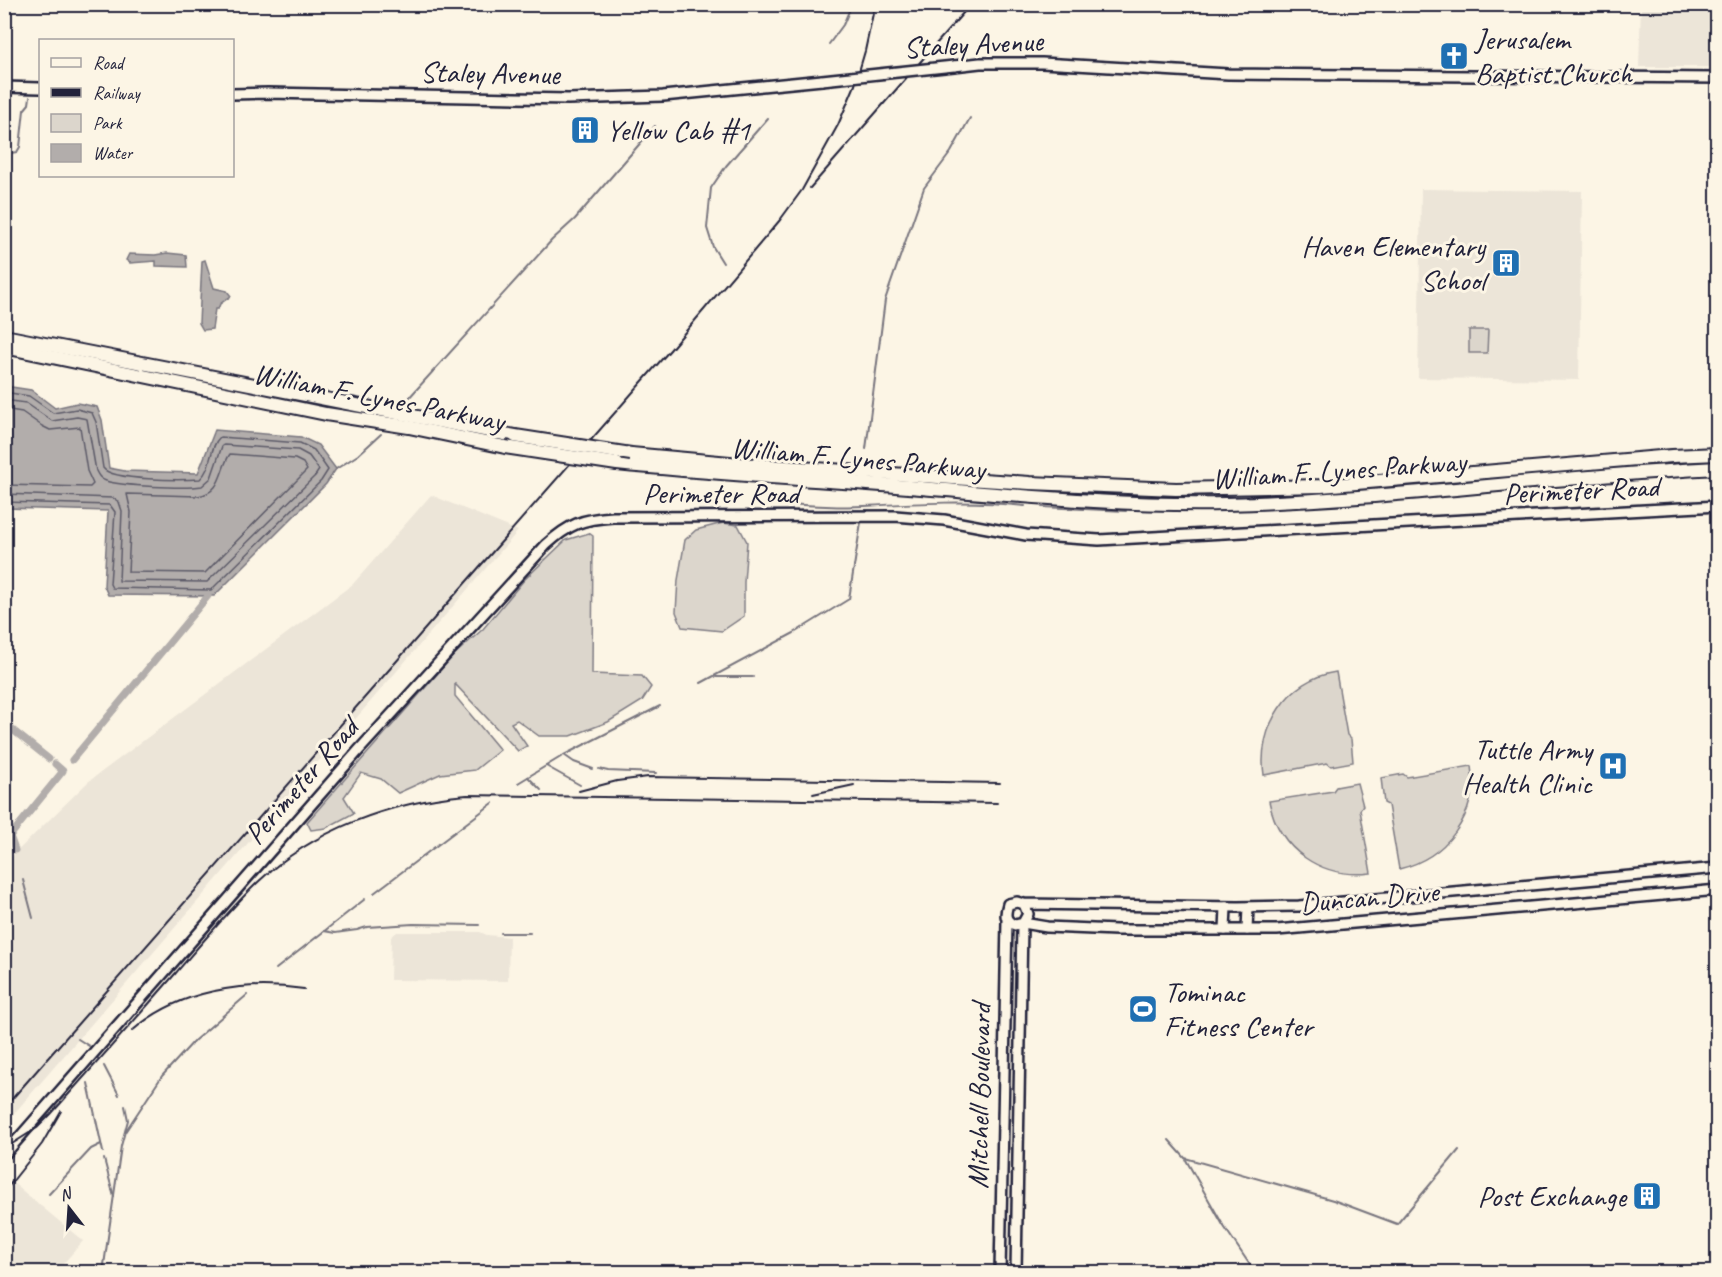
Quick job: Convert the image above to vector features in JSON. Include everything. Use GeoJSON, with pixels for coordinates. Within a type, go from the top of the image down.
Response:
{"type":"FeatureCollection","features":[{"type":"Feature","properties":{"kind":"highway","name":"William F. Lynes Parkway"},"geometry":{"type":"LineString","coordinates":[[4,336],[516,436],[631,454],[741,464],[1030,483],[1227,489],[1321,486],[1718,454]]}},
{"type":"Feature","properties":{"kind":"highway","name":"William F. Lynes Parkway"},"geometry":{"type":"LineString","coordinates":[[4,347],[327,414],[505,447],[617,464],[1002,495],[1169,504],[1303,501],[1649,471],[1718,468]]}},
{"type":"Feature","properties":{"kind":"street","name":"Staley Avenue"},"geometry":{"type":"LineString","coordinates":[[234,94],[568,99],[663,96],[980,63],[1042,63],[1217,74],[1718,78]]}},
{"type":"Feature","properties":{"kind":"street"},"geometry":{"type":"LineString","coordinates":[[4,87],[39,88]]}},
{"type":"Feature","properties":{"kind":"street","name":"Perimeter Road"},"geometry":{"type":"LineString","coordinates":[[4,1155],[444,655],[546,545],[560,532],[577,522],[614,517],[895,516],[944,520],[1026,535],[1099,540],[1718,506]]}},
{"type":"Feature","properties":{"kind":"street","name":"Duncan Drive"},"geometry":{"type":"LineString","coordinates":[[1024,904],[1299,906],[1718,868]]}},
{"type":"Feature","properties":{"kind":"street","name":"Duncan Drive"},"geometry":{"type":"LineString","coordinates":[[1023,923],[1116,930],[1277,930],[1718,890]]}},
{"type":"Feature","properties":{"kind":"street"},"geometry":{"type":"LineString","coordinates":[[1017,902],[1024,904],[1028,914],[1023,923],[1015,925],[1007,921],[1005,913],[1008,904],[1017,902]]}},
{"type":"Feature","properties":{"kind":"street"},"geometry":{"type":"LineString","coordinates":[[1225,930],[1226,907]]}},
{"type":"Feature","properties":{"kind":"street"},"geometry":{"type":"LineString","coordinates":[[1247,930],[1248,907]]}},
{"type":"Feature","properties":{"kind":"street","name":"Mitchell Boulevard"},"geometry":{"type":"LineString","coordinates":[[1000,1272],[1007,921]]}},
{"type":"Feature","properties":{"kind":"street","name":"Mitchell Boulevard"},"geometry":{"type":"LineString","coordinates":[[1016,1272],[1023,923]]}},
{"type":"Feature","properties":{"kind":"street"},"geometry":{"type":"LineString","coordinates":[[1022,938],[1026,933],[1042,926]]}},
{"type":"Feature","properties":{"kind":"shaded area"},"geometry":{"type":"Polygon","coordinates":[[[1641,5],[1717,5],[1717,67],[1639,67],[1641,5]]]}},
{"type":"Feature","properties":{"kind":"shaded area"},"geometry":{"type":"Polygon","coordinates":[[[1421,189],[1582,191],[1579,380],[1418,378],[1421,189]]]}},
{"type":"Feature","properties":{"kind":"shaded area"},"geometry":{"type":"Polygon","coordinates":[[[431,495],[518,531],[5,1124],[5,863],[88,782],[353,584],[431,495]]]}},
{"type":"Feature","properties":{"kind":"shaded area"},"geometry":{"type":"Polygon","coordinates":[[[397,932],[480,932],[509,937],[508,981],[390,980],[391,937],[397,932]]]}},
{"type":"Feature","properties":{"kind":"shaded area"},"geometry":{"type":"Polygon","coordinates":[[[6,1177],[83,1241],[56,1272],[5,1272],[4,1179],[6,1177]]]}},
{"type":"Feature","properties":{"kind":"green space"},"geometry":{"type":"Polygon","coordinates":[[[1469,330],[1488,330],[1487,353],[1469,353],[1469,330]]]}},
{"type":"Feature","properties":{"kind":"green space"},"geometry":{"type":"Polygon","coordinates":[[[723,523],[738,525],[747,542],[744,616],[722,631],[682,627],[676,612],[678,580],[685,540],[696,530],[723,523]]]}},
{"type":"Feature","properties":{"kind":"green space"},"geometry":{"type":"Polygon","coordinates":[[[589,533],[593,536],[592,674],[642,676],[651,687],[642,701],[608,722],[571,736],[539,736],[517,720],[511,723],[527,746],[518,751],[455,684],[455,696],[500,750],[475,770],[440,774],[398,793],[381,779],[361,773],[344,797],[354,813],[326,828],[311,830],[307,822],[454,655],[483,629],[524,580],[566,540],[589,533]]]}},
{"type":"Feature","properties":{"kind":"green space"},"geometry":{"type":"Polygon","coordinates":[[[1336,672],[1347,735],[1351,739],[1353,762],[1331,766],[1327,763],[1264,775],[1265,740],[1279,708],[1303,684],[1336,672]]]}},
{"type":"Feature","properties":{"kind":"green space"},"geometry":{"type":"Polygon","coordinates":[[[1471,766],[1470,802],[1455,832],[1431,855],[1399,869],[1388,805],[1384,803],[1381,778],[1403,774],[1407,777],[1471,766]]]}},
{"type":"Feature","properties":{"kind":"green space"},"geometry":{"type":"Polygon","coordinates":[[[1357,783],[1363,806],[1360,810],[1371,873],[1353,874],[1336,871],[1305,858],[1282,834],[1274,819],[1269,801],[1333,791],[1336,787],[1357,783]]]}},
{"type":"Feature","properties":{"kind":"water"},"geometry":{"type":"Polygon","coordinates":[[[129,254],[186,255],[187,267],[156,266],[156,261],[130,263],[126,260],[129,254]]]}},
{"type":"Feature","properties":{"kind":"water"},"geometry":{"type":"Polygon","coordinates":[[[205,260],[214,288],[227,291],[231,296],[220,304],[218,309],[215,309],[212,329],[203,330],[199,323],[202,261],[205,260]]]}},
{"type":"Feature","properties":{"kind":"water"},"geometry":{"type":"Polygon","coordinates":[[[5,386],[31,390],[55,408],[77,403],[97,407],[102,420],[109,468],[125,471],[198,473],[215,430],[301,437],[318,445],[336,469],[326,484],[214,596],[108,595],[104,586],[108,511],[5,508],[5,386]]]}},
{"type":"Feature","properties":{"kind":"waterway"},"geometry":{"type":"LineString","coordinates":[[829,44],[843,25],[852,4]]}},
{"type":"Feature","properties":{"kind":"waterway"},"geometry":{"type":"LineString","coordinates":[[4,154],[17,152],[20,147],[24,110],[29,104],[30,97]]}},
{"type":"Feature","properties":{"kind":"waterway"},"geometry":{"type":"LineString","coordinates":[[723,263],[713,247],[707,228],[711,188],[726,166],[768,118]]}},
{"type":"Feature","properties":{"kind":"waterway"},"geometry":{"type":"LineString","coordinates":[[866,449],[885,300],[924,188],[951,152],[970,118]]}},
{"type":"Feature","properties":{"kind":"waterway"},"geometry":{"type":"LineString","coordinates":[[407,400],[552,240],[575,219],[655,126]]}},
{"type":"Feature","properties":{"kind":"waterway"},"geometry":{"type":"LineString","coordinates":[[336,469],[358,455],[381,434]]}},
{"type":"Feature","properties":{"kind":"waterway"},"geometry":{"type":"LineString","coordinates":[[767,503],[840,507],[925,503],[1025,506]]}},
{"type":"Feature","properties":{"kind":"waterway"},"geometry":{"type":"LineString","coordinates":[[1042,507],[1126,511]]}},
{"type":"Feature","properties":{"kind":"waterway"},"geometry":{"type":"LineString","coordinates":[[701,683],[794,633],[849,599],[861,522]]}},
{"type":"Feature","properties":{"kind":"waterway"},"geometry":{"type":"LineString","coordinates":[[72,760],[208,596]]}},
{"type":"Feature","properties":{"kind":"waterway"},"geometry":{"type":"LineString","coordinates":[[716,677],[753,677]]}},
{"type":"Feature","properties":{"kind":"waterway"},"geometry":{"type":"LineString","coordinates":[[518,783],[564,755],[660,706]]}},
{"type":"Feature","properties":{"kind":"waterway"},"geometry":{"type":"LineString","coordinates":[[4,723],[49,759]]}},
{"type":"Feature","properties":{"kind":"waterway"},"geometry":{"type":"LineString","coordinates":[[564,755],[574,762],[593,769]]}},
{"type":"Feature","properties":{"kind":"waterway"},"geometry":{"type":"LineString","coordinates":[[15,850],[10,836],[63,771],[55,764]]}},
{"type":"Feature","properties":{"kind":"waterway"},"geometry":{"type":"LineString","coordinates":[[546,766],[580,785]]}},
{"type":"Feature","properties":{"kind":"waterway"},"geometry":{"type":"LineString","coordinates":[[599,769],[656,773]]}},
{"type":"Feature","properties":{"kind":"waterway"},"geometry":{"type":"LineString","coordinates":[[528,777],[541,790]]}},
{"type":"Feature","properties":{"kind":"waterway"},"geometry":{"type":"LineString","coordinates":[[374,893],[493,803]]}},
{"type":"Feature","properties":{"kind":"waterway"},"geometry":{"type":"LineString","coordinates":[[23,880],[33,918]]}},
{"type":"Feature","properties":{"kind":"waterway"},"geometry":{"type":"LineString","coordinates":[[276,969],[365,899]]}},
{"type":"Feature","properties":{"kind":"waterway"},"geometry":{"type":"LineString","coordinates":[[324,931],[335,933],[367,927],[413,924],[479,925]]}},
{"type":"Feature","properties":{"kind":"waterway"},"geometry":{"type":"LineString","coordinates":[[501,933],[530,933]]}},
{"type":"Feature","properties":{"kind":"waterway"},"geometry":{"type":"LineString","coordinates":[[125,1132],[162,1076],[195,1040],[247,995]]}},
{"type":"Feature","properties":{"kind":"waterway"},"geometry":{"type":"LineString","coordinates":[[78,1039],[89,1046]]}},
{"type":"Feature","properties":{"kind":"waterway"},"geometry":{"type":"LineString","coordinates":[[104,1066],[119,1095]]}},
{"type":"Feature","properties":{"kind":"waterway"},"geometry":{"type":"LineString","coordinates":[[88,1083],[103,1152]]}},
{"type":"Feature","properties":{"kind":"waterway"},"geometry":{"type":"LineString","coordinates":[[103,1272],[121,1146],[128,1120],[125,1106]]}},
{"type":"Feature","properties":{"kind":"waterway"},"geometry":{"type":"LineString","coordinates":[[1169,1140],[1185,1158],[1333,1200],[1397,1224],[1459,1150]]}},
{"type":"Feature","properties":{"kind":"waterway"},"geometry":{"type":"LineString","coordinates":[[49,1194],[91,1149],[101,1144]]}},
{"type":"Feature","properties":{"kind":"waterway"},"geometry":{"type":"LineString","coordinates":[[104,1159],[114,1197]]}},
{"type":"Feature","properties":{"kind":"waterway"},"geometry":{"type":"LineString","coordinates":[[1186,1160],[1223,1225],[1252,1268]]}},
{"type":"Feature","properties":{"kind":"railway"},"geometry":{"type":"LineString","coordinates":[[4,1108],[670,350],[780,220],[802,190],[838,125],[855,85],[875,4]]}},
{"type":"Feature","properties":{"kind":"railway"},"geometry":{"type":"LineString","coordinates":[[810,188],[971,4]]}},
{"type":"Feature","properties":{"kind":"railway"},"geometry":{"type":"LineString","coordinates":[[579,791],[617,781],[648,777],[1000,783]]}},
{"type":"Feature","properties":{"kind":"railway"},"geometry":{"type":"LineString","coordinates":[[813,794],[854,785]]}},
{"type":"Feature","properties":{"kind":"railway"},"geometry":{"type":"LineString","coordinates":[[4,1149],[37,1128],[51,1114],[225,916],[257,883],[303,847],[354,821],[410,804],[467,795],[997,803]]}},
{"type":"Feature","properties":{"kind":"railway"},"geometry":{"type":"LineString","coordinates":[[132,1031],[150,1017],[170,1006],[213,991],[258,986],[304,989]]}},
{"type":"Feature","properties":{"kind":"railway"},"geometry":{"type":"LineString","coordinates":[[4,1192],[42,1144],[61,1111]]}},
{"type":"Feature","properties":{"kind":"place","name":"Jerusalem Baptist Church"},"geometry":{"type":"Point","coordinates":[1454,56]}},
{"type":"Feature","properties":{"kind":"place","name":"Yellow Cab #1"},"geometry":{"type":"Point","coordinates":[585,130]}},
{"type":"Feature","properties":{"kind":"place","name":"Haven Elementary School"},"geometry":{"type":"Point","coordinates":[1506,263]}},
{"type":"Feature","properties":{"kind":"place","name":"Tuttle Army Health Clinic"},"geometry":{"type":"Point","coordinates":[1613,766]}},
{"type":"Feature","properties":{"kind":"place","name":"Tominac Fitness Center"},"geometry":{"type":"Point","coordinates":[1143,1009]}},
{"type":"Feature","properties":{"kind":"place","name":"Post Exchange"},"geometry":{"type":"Point","coordinates":[1647,1196]}}]}
